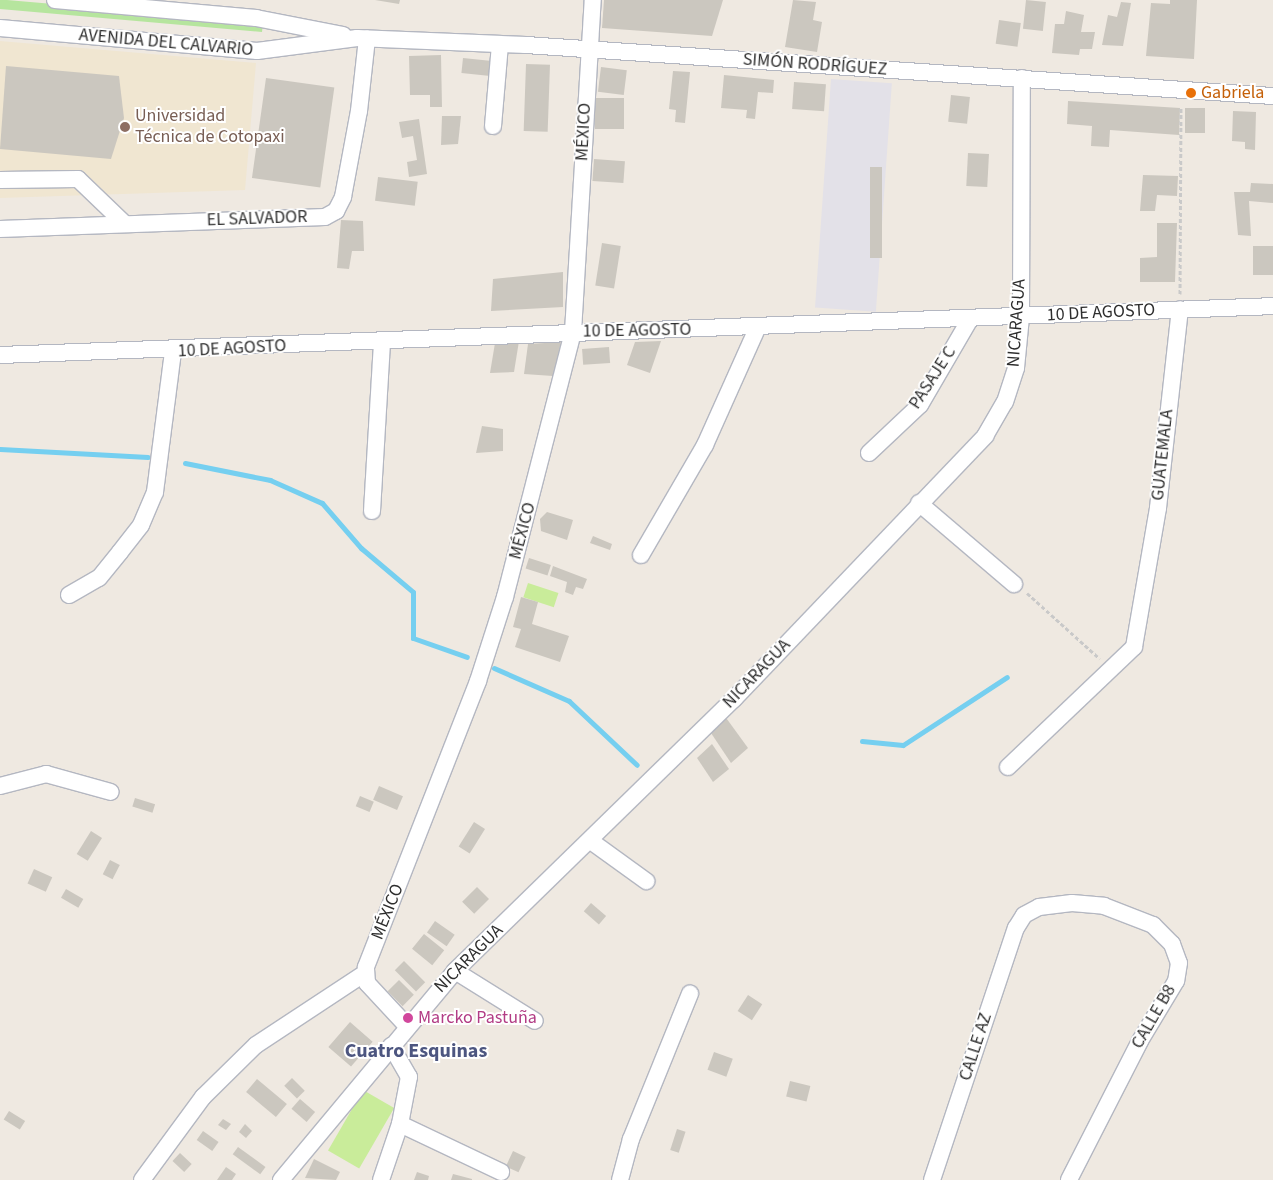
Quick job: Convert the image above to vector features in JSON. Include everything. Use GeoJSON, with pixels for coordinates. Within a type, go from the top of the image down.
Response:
{"type":"FeatureCollection","features":[{"type":"Feature","properties":{"kind":"street","name":"AVENIDA DEL CALVARIO"},"geometry":{"type":"LineString","coordinates":[[55,0],[256,18],[362,38]]}},
{"type":"Feature","properties":{"kind":"street","name":"MÉXICO"},"geometry":{"type":"LineString","coordinates":[[365,973],[481,672],[505,597],[573,332],[593,0]]}},
{"type":"Feature","properties":{"kind":"street","name":"AVENIDA DEL CALVARIO"},"geometry":{"type":"LineString","coordinates":[[0,28],[257,51],[362,38]]}},
{"type":"Feature","properties":{"kind":"street","name":"SIMÓN RODRÍGUEZ"},"geometry":{"type":"LineString","coordinates":[[362,38],[500,44],[1182,87],[1273,96]]}},
{"type":"Feature","properties":{"kind":"street","name":"EL SALVADOR"},"geometry":{"type":"LineString","coordinates":[[0,228],[325,217],[336,211],[343,197],[359,111],[362,38]]}},
{"type":"Feature","properties":{"kind":"street"},"geometry":{"type":"LineString","coordinates":[[493,126],[500,44]]}},
{"type":"Feature","properties":{"kind":"street","name":"NICARAGUA"},"geometry":{"type":"LineString","coordinates":[[281,1180],[391,1046],[406,1024],[455,971],[592,842],[919,502],[985,436],[1005,402],[1016,368],[1021,317],[1022,78]]}},
{"type":"Feature","properties":{"kind":"street"},"geometry":{"type":"LineString","coordinates":[[0,180],[78,179],[125,224]]}},
{"type":"Feature","properties":{"kind":"street","name":"10 DE AGOSTO"},"geometry":{"type":"LineString","coordinates":[[0,355],[173,352],[573,332],[757,329],[1273,306]]}},
{"type":"Feature","properties":{"kind":"street","name":"GUATEMALA"},"geometry":{"type":"LineString","coordinates":[[1008,766],[1112,668],[1136,639],[1158,508],[1180,309]]}},
{"type":"Feature","properties":{"kind":"street","name":"PASAJE C"},"geometry":{"type":"LineString","coordinates":[[869,453],[920,404],[970,319]]}},
{"type":"Feature","properties":{"kind":"street"},"geometry":{"type":"LineString","coordinates":[[641,555],[705,445],[757,329]]}},
{"type":"Feature","properties":{"kind":"street"},"geometry":{"type":"LineString","coordinates":[[372,511],[382,342]]}},
{"type":"Feature","properties":{"kind":"street"},"geometry":{"type":"LineString","coordinates":[[69,595],[98,578],[141,525],[155,492],[173,352]]}},
{"type":"Feature","properties":{"kind":"street"},"geometry":{"type":"LineString","coordinates":[[919,502],[1014,584]]}},
{"type":"Feature","properties":{"kind":"street"},"geometry":{"type":"LineString","coordinates":[[0,786],[46,774],[111,792]]}},
{"type":"Feature","properties":{"kind":"street"},"geometry":{"type":"LineString","coordinates":[[592,842],[646,881]]}},
{"type":"Feature","properties":{"kind":"street","name":"CALLE B8"},"geometry":{"type":"LineString","coordinates":[[1024,914],[1038,907],[1072,903],[1112,908],[1153,925],[1172,944],[1180,963],[1176,981],[1140,1041],[1069,1180]]}},
{"type":"Feature","properties":{"kind":"street","name":"CALLE AZ"},"geometry":{"type":"LineString","coordinates":[[932,1180],[1024,914]]}},
{"type":"Feature","properties":{"kind":"street"},"geometry":{"type":"LineString","coordinates":[[455,971],[535,1021]]}},
{"type":"Feature","properties":{"kind":"street"},"geometry":{"type":"LineString","coordinates":[[142,1180],[203,1097],[256,1045],[365,973],[367,983],[406,1024]]}},
{"type":"Feature","properties":{"kind":"street"},"geometry":{"type":"LineString","coordinates":[[620,1180],[631,1139],[690,994]]}},
{"type":"Feature","properties":{"kind":"street"},"geometry":{"type":"LineString","coordinates":[[381,1180],[400,1124],[409,1077],[391,1046]]}},
{"type":"Feature","properties":{"kind":"street"},"geometry":{"type":"LineString","coordinates":[[400,1124],[501,1172]]}},
{"type":"Feature","properties":{"kind":"path"},"geometry":{"type":"LineString","coordinates":[[1180,309],[1182,87]]}},
{"type":"Feature","properties":{"kind":"path"},"geometry":{"type":"LineString","coordinates":[[1033,598],[1112,668]]}},
{"type":"Feature","properties":{"kind":"shaded area","name":"Universidad Técnica de Cotopaxi"},"geometry":{"type":"Polygon","coordinates":[[[0,41],[256,63],[245,190],[0,198],[0,41]]]}},
{"type":"Feature","properties":{"kind":"shaded area"},"geometry":{"type":"Polygon","coordinates":[[[831,79],[892,83],[876,312],[815,307],[831,79]]]}},
{"type":"Feature","properties":{"kind":"green space"},"geometry":{"type":"Polygon","coordinates":[[[0,0],[263,22],[262,32],[0,9],[0,0]]]}},
{"type":"Feature","properties":{"kind":"green space"},"geometry":{"type":"Polygon","coordinates":[[[528,583],[558,593],[554,607],[523,597],[528,583]]]}},
{"type":"Feature","properties":{"kind":"green space"},"geometry":{"type":"Polygon","coordinates":[[[363,1090],[394,1108],[359,1169],[328,1151],[363,1090]]]}},
{"type":"Feature","properties":{"kind":"building"},"geometry":{"type":"Polygon","coordinates":[[[375,0],[400,0],[399,4],[375,0]]]}},
{"type":"Feature","properties":{"kind":"building"},"geometry":{"type":"Polygon","coordinates":[[[604,0],[723,0],[712,36],[602,28],[604,0]]]}},
{"type":"Feature","properties":{"kind":"building"},"geometry":{"type":"Polygon","coordinates":[[[793,0],[816,2],[813,20],[822,22],[817,52],[785,47],[793,0]]]}},
{"type":"Feature","properties":{"kind":"building"},"geometry":{"type":"Polygon","coordinates":[[[1026,0],[1046,2],[1043,31],[1023,29],[1026,0]]]}},
{"type":"Feature","properties":{"kind":"building"},"geometry":{"type":"Polygon","coordinates":[[[1170,0],[1197,0],[1194,59],[1146,56],[1151,3],[1170,4],[1170,0]]]}},
{"type":"Feature","properties":{"kind":"building"},"geometry":{"type":"Polygon","coordinates":[[[1121,2],[1131,3],[1123,46],[1102,45],[1108,15],[1117,17],[1121,2]]]}},
{"type":"Feature","properties":{"kind":"building"},"geometry":{"type":"Polygon","coordinates":[[[1066,11],[1084,15],[1081,32],[1095,32],[1092,49],[1080,49],[1079,55],[1052,53],[1055,24],[1064,24],[1066,11]]]}},
{"type":"Feature","properties":{"kind":"building"},"geometry":{"type":"Polygon","coordinates":[[[999,20],[1021,23],[1017,47],[996,44],[999,20]]]}},
{"type":"Feature","properties":{"kind":"building"},"geometry":{"type":"Polygon","coordinates":[[[441,55],[442,107],[430,107],[430,95],[410,95],[409,56],[441,55]]]}},
{"type":"Feature","properties":{"kind":"building"},"geometry":{"type":"Polygon","coordinates":[[[463,58],[492,61],[490,76],[461,73],[463,58]]]}},
{"type":"Feature","properties":{"kind":"building"},"geometry":{"type":"Polygon","coordinates":[[[526,64],[550,65],[548,132],[524,131],[526,64]]]}},
{"type":"Feature","properties":{"kind":"building"},"geometry":{"type":"Polygon","coordinates":[[[6,66],[119,76],[124,118],[111,159],[0,149],[6,66]]]}},
{"type":"Feature","properties":{"kind":"building"},"geometry":{"type":"Polygon","coordinates":[[[601,67],[627,70],[624,95],[598,92],[601,67]]]}},
{"type":"Feature","properties":{"kind":"building"},"geometry":{"type":"Polygon","coordinates":[[[673,71],[690,72],[685,123],[675,122],[676,110],[669,109],[673,71]]]}},
{"type":"Feature","properties":{"kind":"building"},"geometry":{"type":"Polygon","coordinates":[[[724,75],[774,80],[773,93],[758,92],[755,119],[746,118],[747,110],[721,108],[724,75]]]}},
{"type":"Feature","properties":{"kind":"building"},"geometry":{"type":"Polygon","coordinates":[[[266,78],[334,88],[320,188],[252,178],[266,78]]]}},
{"type":"Feature","properties":{"kind":"building"},"geometry":{"type":"Polygon","coordinates":[[[794,82],[826,84],[824,111],[792,109],[794,82]]]}},
{"type":"Feature","properties":{"kind":"building"},"geometry":{"type":"Polygon","coordinates":[[[951,95],[970,97],[967,124],[948,122],[951,95]]]}},
{"type":"Feature","properties":{"kind":"building"},"geometry":{"type":"Polygon","coordinates":[[[595,98],[624,98],[624,129],[595,129],[595,98]]]}},
{"type":"Feature","properties":{"kind":"building"},"geometry":{"type":"Polygon","coordinates":[[[1068,101],[1180,108],[1179,135],[1110,130],[1109,147],[1091,146],[1092,126],[1067,124],[1068,101]]]}},
{"type":"Feature","properties":{"kind":"building"},"geometry":{"type":"Polygon","coordinates":[[[1185,108],[1205,108],[1205,133],[1185,133],[1185,108]]]}},
{"type":"Feature","properties":{"kind":"building"},"geometry":{"type":"Polygon","coordinates":[[[1233,111],[1256,112],[1255,150],[1245,149],[1245,142],[1232,141],[1233,111]]]}},
{"type":"Feature","properties":{"kind":"building"},"geometry":{"type":"Polygon","coordinates":[[[442,116],[461,116],[458,144],[441,145],[442,116]]]}},
{"type":"Feature","properties":{"kind":"building"},"geometry":{"type":"Polygon","coordinates":[[[419,119],[427,174],[409,177],[407,162],[417,160],[413,136],[402,138],[399,122],[419,119]]]}},
{"type":"Feature","properties":{"kind":"building"},"geometry":{"type":"Polygon","coordinates":[[[968,153],[989,154],[987,187],[966,186],[968,153]]]}},
{"type":"Feature","properties":{"kind":"building"},"geometry":{"type":"Polygon","coordinates":[[[594,159],[625,161],[623,183],[592,181],[594,159]]]}},
{"type":"Feature","properties":{"kind":"building"},"geometry":{"type":"Polygon","coordinates":[[[870,167],[882,167],[882,258],[870,258],[870,167]]]}},
{"type":"Feature","properties":{"kind":"building"},"geometry":{"type":"Polygon","coordinates":[[[1143,175],[1178,176],[1177,196],[1157,195],[1155,211],[1140,211],[1143,175]]]}},
{"type":"Feature","properties":{"kind":"building"},"geometry":{"type":"Polygon","coordinates":[[[378,177],[418,182],[415,206],[375,201],[378,177]]]}},
{"type":"Feature","properties":{"kind":"building"},"geometry":{"type":"Polygon","coordinates":[[[1251,183],[1273,184],[1273,203],[1249,201],[1251,236],[1238,235],[1234,192],[1250,192],[1251,183]]]}},
{"type":"Feature","properties":{"kind":"building"},"geometry":{"type":"Polygon","coordinates":[[[341,220],[363,221],[364,251],[352,251],[349,269],[337,268],[341,220]]]}},
{"type":"Feature","properties":{"kind":"building"},"geometry":{"type":"Polygon","coordinates":[[[1157,223],[1177,223],[1175,282],[1140,282],[1140,258],[1157,257],[1157,223]]]}},
{"type":"Feature","properties":{"kind":"building"},"geometry":{"type":"Polygon","coordinates":[[[602,243],[621,246],[614,288],[595,285],[602,243]]]}},
{"type":"Feature","properties":{"kind":"building"},"geometry":{"type":"Polygon","coordinates":[[[1253,246],[1273,246],[1273,275],[1253,275],[1253,246]]]}},
{"type":"Feature","properties":{"kind":"building"},"geometry":{"type":"Polygon","coordinates":[[[563,272],[563,307],[491,311],[493,279],[563,272]]]}},
{"type":"Feature","properties":{"kind":"building"},"geometry":{"type":"Polygon","coordinates":[[[519,341],[514,372],[490,373],[495,343],[519,341]]]}},
{"type":"Feature","properties":{"kind":"building"},"geometry":{"type":"Polygon","coordinates":[[[661,341],[650,373],[627,365],[635,342],[661,341]]]}},
{"type":"Feature","properties":{"kind":"building"},"geometry":{"type":"Polygon","coordinates":[[[561,342],[553,376],[524,374],[528,344],[561,342]]]}},
{"type":"Feature","properties":{"kind":"building"},"geometry":{"type":"Polygon","coordinates":[[[609,347],[610,363],[583,365],[582,349],[609,347]]]}},
{"type":"Feature","properties":{"kind":"building"},"geometry":{"type":"Polygon","coordinates":[[[482,426],[503,429],[503,451],[476,453],[482,426]]]}},
{"type":"Feature","properties":{"kind":"building"},"geometry":{"type":"Polygon","coordinates":[[[547,512],[573,520],[567,540],[541,531],[540,519],[547,512]]]}},
{"type":"Feature","properties":{"kind":"building"},"geometry":{"type":"Polygon","coordinates":[[[593,536],[612,544],[610,550],[590,543],[593,536]]]}},
{"type":"Feature","properties":{"kind":"building"},"geometry":{"type":"Polygon","coordinates":[[[529,558],[551,565],[547,576],[526,568],[529,558]]]}},
{"type":"Feature","properties":{"kind":"building"},"geometry":{"type":"Polygon","coordinates":[[[553,566],[587,579],[583,589],[576,587],[573,595],[565,592],[567,582],[550,576],[553,566]]]}},
{"type":"Feature","properties":{"kind":"building"},"geometry":{"type":"Polygon","coordinates":[[[521,597],[538,602],[532,624],[569,636],[560,662],[515,647],[521,629],[513,627],[521,597]]]}},
{"type":"Feature","properties":{"kind":"building"},"geometry":{"type":"Polygon","coordinates":[[[724,715],[748,748],[731,763],[709,730],[724,715]]]}},
{"type":"Feature","properties":{"kind":"building"},"geometry":{"type":"Polygon","coordinates":[[[712,744],[729,769],[713,782],[697,758],[712,744]]]}},
{"type":"Feature","properties":{"kind":"building"},"geometry":{"type":"Polygon","coordinates":[[[379,786],[403,796],[397,810],[373,800],[379,786]]]}},
{"type":"Feature","properties":{"kind":"building"},"geometry":{"type":"Polygon","coordinates":[[[360,796],[374,802],[370,812],[356,806],[360,796]]]}},
{"type":"Feature","properties":{"kind":"building"},"geometry":{"type":"Polygon","coordinates":[[[135,798],[155,804],[152,813],[132,807],[135,798]]]}},
{"type":"Feature","properties":{"kind":"building"},"geometry":{"type":"Polygon","coordinates":[[[474,822],[485,829],[470,853],[459,847],[474,822]]]}},
{"type":"Feature","properties":{"kind":"building"},"geometry":{"type":"Polygon","coordinates":[[[91,831],[102,838],[88,861],[77,854],[91,831]]]}},
{"type":"Feature","properties":{"kind":"building"},"geometry":{"type":"Polygon","coordinates":[[[110,860],[120,865],[113,879],[103,874],[110,860]]]}},
{"type":"Feature","properties":{"kind":"building"},"geometry":{"type":"Polygon","coordinates":[[[34,869],[52,877],[46,892],[27,884],[34,869]]]}},
{"type":"Feature","properties":{"kind":"building"},"geometry":{"type":"Polygon","coordinates":[[[477,887],[489,899],[474,914],[462,902],[477,887]]]}},
{"type":"Feature","properties":{"kind":"building"},"geometry":{"type":"Polygon","coordinates":[[[66,889],[83,899],[78,908],[61,898],[66,889]]]}},
{"type":"Feature","properties":{"kind":"building"},"geometry":{"type":"Polygon","coordinates":[[[591,903],[606,916],[599,924],[584,911],[591,903]]]}},
{"type":"Feature","properties":{"kind":"building"},"geometry":{"type":"Polygon","coordinates":[[[435,921],[455,935],[447,946],[427,932],[435,921]]]}},
{"type":"Feature","properties":{"kind":"building"},"geometry":{"type":"Polygon","coordinates":[[[424,934],[444,950],[432,965],[412,949],[424,934]]]}},
{"type":"Feature","properties":{"kind":"building"},"geometry":{"type":"Polygon","coordinates":[[[404,961],[425,982],[416,991],[395,970],[404,961]]]}},
{"type":"Feature","properties":{"kind":"building"},"geometry":{"type":"Polygon","coordinates":[[[399,980],[414,995],[403,1006],[388,991],[399,980]]]}},
{"type":"Feature","properties":{"kind":"building"},"geometry":{"type":"Polygon","coordinates":[[[748,995],[762,1004],[752,1020],[738,1011],[748,995]]]}},
{"type":"Feature","properties":{"kind":"building"},"geometry":{"type":"Polygon","coordinates":[[[350,1022],[373,1042],[351,1067],[328,1047],[350,1022]]]}},
{"type":"Feature","properties":{"kind":"building"},"geometry":{"type":"Polygon","coordinates":[[[714,1052],[733,1059],[726,1077],[708,1070],[714,1052]]]}},
{"type":"Feature","properties":{"kind":"building"},"geometry":{"type":"Polygon","coordinates":[[[292,1078],[305,1091],[297,1099],[284,1086],[292,1078]]]}},
{"type":"Feature","properties":{"kind":"building"},"geometry":{"type":"Polygon","coordinates":[[[257,1079],[287,1104],[276,1117],[246,1092],[257,1079]]]}},
{"type":"Feature","properties":{"kind":"building"},"geometry":{"type":"Polygon","coordinates":[[[790,1081],[810,1086],[807,1102],[786,1097],[790,1081]]]}},
{"type":"Feature","properties":{"kind":"building"},"geometry":{"type":"Polygon","coordinates":[[[300,1099],[315,1112],[307,1122],[291,1109],[300,1099]]]}},
{"type":"Feature","properties":{"kind":"building"},"geometry":{"type":"Polygon","coordinates":[[[9,1111],[25,1121],[20,1130],[4,1119],[9,1111]]]}},
{"type":"Feature","properties":{"kind":"building"},"geometry":{"type":"Polygon","coordinates":[[[223,1119],[231,1124],[226,1130],[218,1125],[223,1119]]]}},
{"type":"Feature","properties":{"kind":"building"},"geometry":{"type":"Polygon","coordinates":[[[245,1124],[252,1131],[246,1138],[239,1132],[245,1124]]]}},
{"type":"Feature","properties":{"kind":"building"},"geometry":{"type":"Polygon","coordinates":[[[677,1129],[686,1132],[679,1153],[670,1150],[677,1129]]]}},
{"type":"Feature","properties":{"kind":"building"},"geometry":{"type":"Polygon","coordinates":[[[203,1131],[219,1142],[212,1151],[197,1140],[203,1131]]]}},
{"type":"Feature","properties":{"kind":"building"},"geometry":{"type":"Polygon","coordinates":[[[238,1147],[266,1167],[260,1174],[233,1154],[238,1147]]]}},
{"type":"Feature","properties":{"kind":"building"},"geometry":{"type":"Polygon","coordinates":[[[513,1151],[526,1157],[519,1172],[506,1166],[513,1151]]]}},
{"type":"Feature","properties":{"kind":"building"},"geometry":{"type":"Polygon","coordinates":[[[180,1153],[192,1164],[184,1172],[172,1161],[180,1153]]]}},
{"type":"Feature","properties":{"kind":"building"},"geometry":{"type":"Polygon","coordinates":[[[314,1159],[340,1172],[336,1180],[305,1178],[314,1159]]]}},
{"type":"Feature","properties":{"kind":"building"},"geometry":{"type":"Polygon","coordinates":[[[226,1167],[236,1174],[232,1180],[217,1180],[226,1167]]]}},
{"type":"Feature","properties":{"kind":"building"},"geometry":{"type":"Polygon","coordinates":[[[417,1172],[429,1176],[428,1180],[414,1180],[417,1172]]]}},
{"type":"Feature","properties":{"kind":"building"},"geometry":{"type":"Polygon","coordinates":[[[453,1174],[472,1179],[472,1180],[451,1180],[453,1174]]]}},
{"type":"Feature","properties":{"kind":"waterway"},"geometry":{"type":"LineString","coordinates":[[0,449],[148,457]]}},
{"type":"Feature","properties":{"kind":"waterway"},"geometry":{"type":"LineString","coordinates":[[185,463],[270,480],[322,503],[361,548],[413,592],[413,638],[467,657]]}},
{"type":"Feature","properties":{"kind":"waterway"},"geometry":{"type":"LineString","coordinates":[[494,668],[569,701],[637,765]]}},
{"type":"Feature","properties":{"kind":"waterway"},"geometry":{"type":"LineString","coordinates":[[862,741],[903,745],[1007,677]]}},
{"type":"Feature","properties":{"kind":"place","name":"Gabriela"},"geometry":{"type":"Point","coordinates":[1191,93]}},
{"type":"Feature","properties":{"kind":"place","name":"Universidad Técnica de Cotopaxi"},"geometry":{"type":"Point","coordinates":[125,127]}},
{"type":"Feature","properties":{"kind":"place","name":"Marcko Pastuña"},"geometry":{"type":"Point","coordinates":[408,1018]}},
{"type":"Feature","properties":{"kind":"district","name":"Cuatro Esquinas"},"geometry":{"type":"Point","coordinates":[416,1051]}}]}
